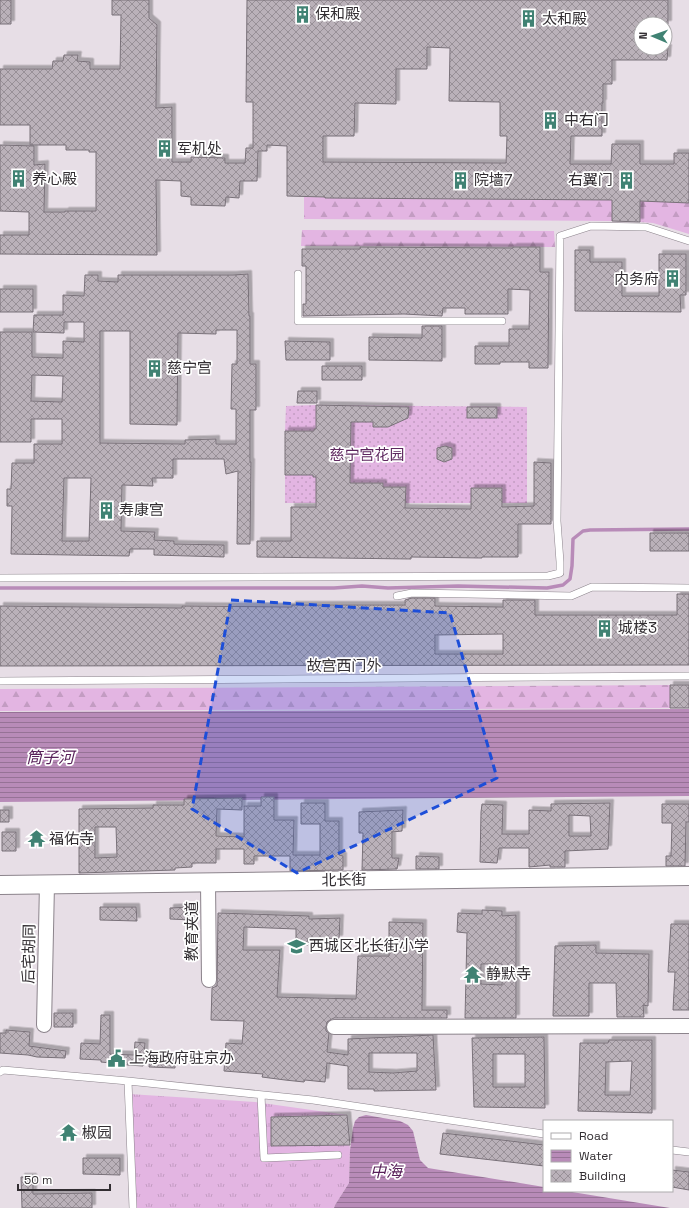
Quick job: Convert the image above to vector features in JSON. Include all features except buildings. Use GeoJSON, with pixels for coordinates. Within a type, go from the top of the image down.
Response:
{"type":"FeatureCollection","features":[{"type":"Feature","properties":{"kind":"street","name":"北长街"},"geometry":{"type":"LineString","coordinates":[[0,885],[689,876]]}},
{"type":"Feature","properties":{"kind":"street","name":"教育夹道"},"geometry":{"type":"LineString","coordinates":[[208,882],[209,980]]}},
{"type":"Feature","properties":{"kind":"street","name":"后宅胡同"},"geometry":{"type":"LineString","coordinates":[[44,1025],[47,884]]}},
{"type":"Feature","properties":{"kind":"street"},"geometry":{"type":"LineString","coordinates":[[334,1027],[689,1026]]}},
{"type":"Feature","properties":{"kind":"lane"},"geometry":{"type":"LineString","coordinates":[[0,578],[548,576],[560,573],[557,521],[560,236],[591,226],[646,227],[689,241]]}},
{"type":"Feature","properties":{"kind":"lane"},"geometry":{"type":"LineString","coordinates":[[298,274],[298,321],[502,321]]}},
{"type":"Feature","properties":{"kind":"lane"},"geometry":{"type":"LineString","coordinates":[[397,596],[412,593],[571,596],[592,587],[689,588]]}},
{"type":"Feature","properties":{"kind":"lane","name":"故宫西门外"},"geometry":{"type":"LineString","coordinates":[[0,681],[689,676]]}},
{"type":"Feature","properties":{"kind":"lane"},"geometry":{"type":"LineString","coordinates":[[0,1072],[3,1070],[128,1081],[313,1100],[543,1134]]}},
{"type":"Feature","properties":{"kind":"lane"},"geometry":{"type":"LineString","coordinates":[[128,1081],[133,1208]]}},
{"type":"Feature","properties":{"kind":"lane"},"geometry":{"type":"LineString","coordinates":[[261,1095],[264,1158],[338,1155]]}},
{"type":"Feature","properties":{"kind":"lane"},"geometry":{"type":"LineString","coordinates":[[673,1150],[689,1152]]}},
{"type":"Feature","properties":{"kind":"highlighted area"},"geometry":{"type":"Polygon","coordinates":[[[231,600],[450,613],[497,778],[297,873],[192,809],[231,600]]]}},
{"type":"Feature","properties":{"kind":"green space"},"geometry":{"type":"Polygon","coordinates":[[[674,194],[674,202],[689,203],[689,234],[653,223],[640,222],[640,201],[674,194]]]}},
{"type":"Feature","properties":{"kind":"green space"},"geometry":{"type":"Polygon","coordinates":[[[304,197],[612,200],[612,221],[304,219],[304,197]]]}},
{"type":"Feature","properties":{"kind":"green space"},"geometry":{"type":"Polygon","coordinates":[[[302,230],[554,231],[555,247],[301,246],[302,230]]]}},
{"type":"Feature","properties":{"kind":"green space","name":"慈宁宫花园"},"geometry":{"type":"Polygon","coordinates":[[[286,406],[527,407],[527,503],[285,503],[286,406]]]}},
{"type":"Feature","properties":{"kind":"green space"},"geometry":{"type":"Polygon","coordinates":[[[670,685],[670,708],[0,711],[0,689],[670,685]]]}},
{"type":"Feature","properties":{"kind":"green space"},"geometry":{"type":"Polygon","coordinates":[[[129,1094],[255,1102],[347,1115],[350,1150],[349,1183],[334,1208],[133,1208],[129,1094]]]}},
{"type":"Feature","properties":{"kind":"water","name":"筒子河"},"geometry":{"type":"Polygon","coordinates":[[[689,709],[689,796],[0,802],[0,712],[689,709]]]}},
{"type":"Feature","properties":{"kind":"water","name":"中海"},"geometry":{"type":"Polygon","coordinates":[[[366,1115],[400,1121],[408,1125],[413,1131],[420,1160],[428,1168],[543,1187],[543,1192],[572,1192],[670,1208],[334,1208],[349,1183],[350,1150],[353,1128],[355,1121],[359,1117],[366,1115]]]}},
{"type":"Feature","properties":{"kind":"waterway"},"geometry":{"type":"LineString","coordinates":[[0,588],[334,588],[362,586],[388,588],[458,586],[547,588],[563,585],[570,579],[573,539],[583,531],[689,529]]}},
{"type":"Feature","properties":{"kind":"place","name":"保和殿"},"geometry":{"type":"Point","coordinates":[302,14]}},
{"type":"Feature","properties":{"kind":"place","name":"太和殿"},"geometry":{"type":"Point","coordinates":[529,19]}},
{"type":"Feature","properties":{"kind":"place","name":"中右门"},"geometry":{"type":"Point","coordinates":[551,120]}},
{"type":"Feature","properties":{"kind":"place","name":"军机处"},"geometry":{"type":"Point","coordinates":[164,149]}},
{"type":"Feature","properties":{"kind":"place","name":"养心殿"},"geometry":{"type":"Point","coordinates":[19,179]}},
{"type":"Feature","properties":{"kind":"place","name":"院墙7"},"geometry":{"type":"Point","coordinates":[461,180]}},
{"type":"Feature","properties":{"kind":"place","name":"右翼门"},"geometry":{"type":"Point","coordinates":[626,180]}},
{"type":"Feature","properties":{"kind":"place","name":"内务府"},"geometry":{"type":"Point","coordinates":[672,279]}},
{"type":"Feature","properties":{"kind":"place","name":"慈宁宫"},"geometry":{"type":"Point","coordinates":[154,368]}},
{"type":"Feature","properties":{"kind":"place","name":"寿康宫"},"geometry":{"type":"Point","coordinates":[106,510]}},
{"type":"Feature","properties":{"kind":"place","name":"城楼3"},"geometry":{"type":"Point","coordinates":[605,628]}},
{"type":"Feature","properties":{"kind":"place","name":"福佑寺"},"geometry":{"type":"Point","coordinates":[36,839]}},
{"type":"Feature","properties":{"kind":"place","name":"西城区北长街小学"},"geometry":{"type":"Point","coordinates":[296,946]}},
{"type":"Feature","properties":{"kind":"place","name":"静默寺"},"geometry":{"type":"Point","coordinates":[473,974]}},
{"type":"Feature","properties":{"kind":"place","name":"上海政府驻京办"},"geometry":{"type":"Point","coordinates":[116,1058]}},
{"type":"Feature","properties":{"kind":"place","name":"椒园"},"geometry":{"type":"Point","coordinates":[69,1133]}}]}
